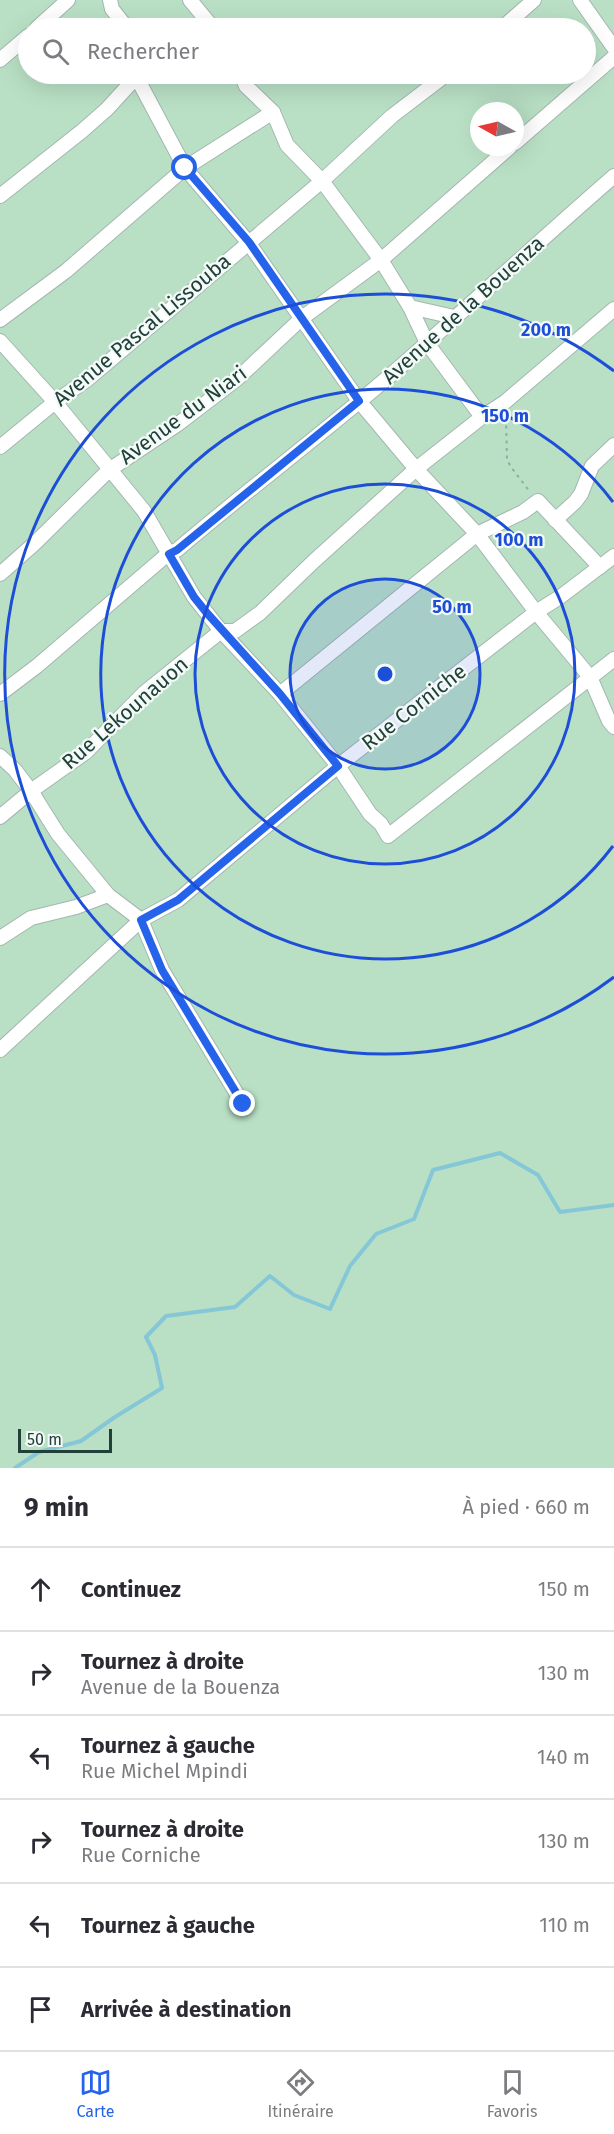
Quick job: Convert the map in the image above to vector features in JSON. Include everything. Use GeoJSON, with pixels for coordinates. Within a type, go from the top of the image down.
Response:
{"type":"FeatureCollection","features":[{"type":"Feature","properties":{"kind":"street"},"geometry":{"type":"LineString","coordinates":[[49,18],[68,0]]}},
{"type":"Feature","properties":{"kind":"street"},"geometry":{"type":"LineString","coordinates":[[110,0],[112,9],[119,18]]}},
{"type":"Feature","properties":{"kind":"street"},"geometry":{"type":"LineString","coordinates":[[190,0],[205,18]]}},
{"type":"Feature","properties":{"kind":"street"},"geometry":{"type":"LineString","coordinates":[[513,18],[534,0]]}},
{"type":"Feature","properties":{"kind":"street"},"geometry":{"type":"LineString","coordinates":[[580,0],[593,18]]}},
{"type":"Feature","properties":{"kind":"street"},"geometry":{"type":"LineString","coordinates":[[596,23],[614,48]]}},
{"type":"Feature","properties":{"kind":"street"},"geometry":{"type":"LineString","coordinates":[[0,60],[18,45]]}},
{"type":"Feature","properties":{"kind":"street"},"geometry":{"type":"LineString","coordinates":[[596,73],[614,57]]}},
{"type":"Feature","properties":{"kind":"street"},"geometry":{"type":"LineString","coordinates":[[0,196],[82,131],[130,84]]}},
{"type":"Feature","properties":{"kind":"street"},"geometry":{"type":"LineString","coordinates":[[142,84],[185,168],[249,242],[359,401],[416,469],[477,534],[536,612],[590,677],[609,721],[614,727]]}},
{"type":"Feature","properties":{"kind":"street"},"geometry":{"type":"LineString","coordinates":[[245,84],[273,112],[287,145],[322,181],[381,260],[410,307],[427,344],[482,417]]}},
{"type":"Feature","properties":{"kind":"street","name":"Avenue Pascal Lissouba"},"geometry":{"type":"LineString","coordinates":[[0,447],[55,402],[88,379],[322,181],[392,116],[434,84]]}},
{"type":"Feature","properties":{"kind":"street"},"geometry":{"type":"LineString","coordinates":[[524,135],[583,84]]}},
{"type":"Feature","properties":{"kind":"street"},"geometry":{"type":"LineString","coordinates":[[0,320],[66,271],[185,168],[273,112]]}},
{"type":"Feature","properties":{"kind":"street","name":"Avenue du Niari"},"geometry":{"type":"LineString","coordinates":[[0,574],[110,470],[208,402],[237,379],[302,318],[381,260],[500,156]]}},
{"type":"Feature","properties":{"kind":"street","name":"Avenue de la Bouenza"},"geometry":{"type":"LineString","coordinates":[[0,694],[37,666],[169,554],[177,550],[427,344],[454,317],[614,176]]}},
{"type":"Feature","properties":{"kind":"street"},"geometry":{"type":"LineString","coordinates":[[410,307],[454,317]]}},
{"type":"Feature","properties":{"kind":"street","name":"Rue Lekounauon"},"geometry":{"type":"LineString","coordinates":[[0,817],[31,791],[86,752],[144,693],[221,631],[235,631],[260,613],[416,469],[482,417],[505,402],[614,309]]}},
{"type":"Feature","properties":{"kind":"street"},"geometry":{"type":"LineString","coordinates":[[0,341],[55,402],[144,511],[194,597],[221,631],[280,694],[338,766],[370,814],[381,824],[388,836],[614,659]]}},
{"type":"Feature","properties":{"kind":"street"},"geometry":{"type":"LineString","coordinates":[[555,519],[575,502],[592,466],[614,445]]}},
{"type":"Feature","properties":{"kind":"street"},"geometry":{"type":"LineString","coordinates":[[280,694],[477,534],[523,512],[538,501],[600,567]]}},
{"type":"Feature","properties":{"kind":"street","name":"Rue Corniche"},"geometry":{"type":"LineString","coordinates":[[0,1049],[141,920],[178,900],[338,766],[536,612],[614,556]]}},
{"type":"Feature","properties":{"kind":"street"},"geometry":{"type":"LineString","coordinates":[[0,756],[31,791],[58,834],[108,895],[141,920],[162,970],[243,1104]]}},
{"type":"Feature","properties":{"kind":"street"},"geometry":{"type":"LineString","coordinates":[[0,938],[31,918],[76,907],[108,895]]}},
{"type":"Feature","properties":{"kind":"path"},"geometry":{"type":"LineString","coordinates":[[505,402],[507,460],[538,501]]}},
{"type":"Feature","properties":{"kind":"green space"},"geometry":{"type":"Polygon","coordinates":[[[0,0],[614,0],[614,1468],[0,1468],[0,0]]]}},
{"type":"Feature","properties":{"kind":"waterway"},"geometry":{"type":"LineString","coordinates":[[15,1468],[39,1452],[81,1441],[162,1388],[155,1355],[146,1337],[166,1316],[235,1307],[270,1276],[294,1295],[330,1309],[350,1266],[376,1234],[414,1219],[433,1170],[500,1153],[538,1175],[560,1212],[614,1205]]}},
{"type":"Feature","properties":{"kind":"route"},"geometry":{"type":"LineString","coordinates":[[185,168],[249,242],[359,401],[177,550],[169,554],[187,581],[194,597],[221,631],[280,694],[338,766],[178,900],[141,920],[162,970],[243,1104]]}}]}
